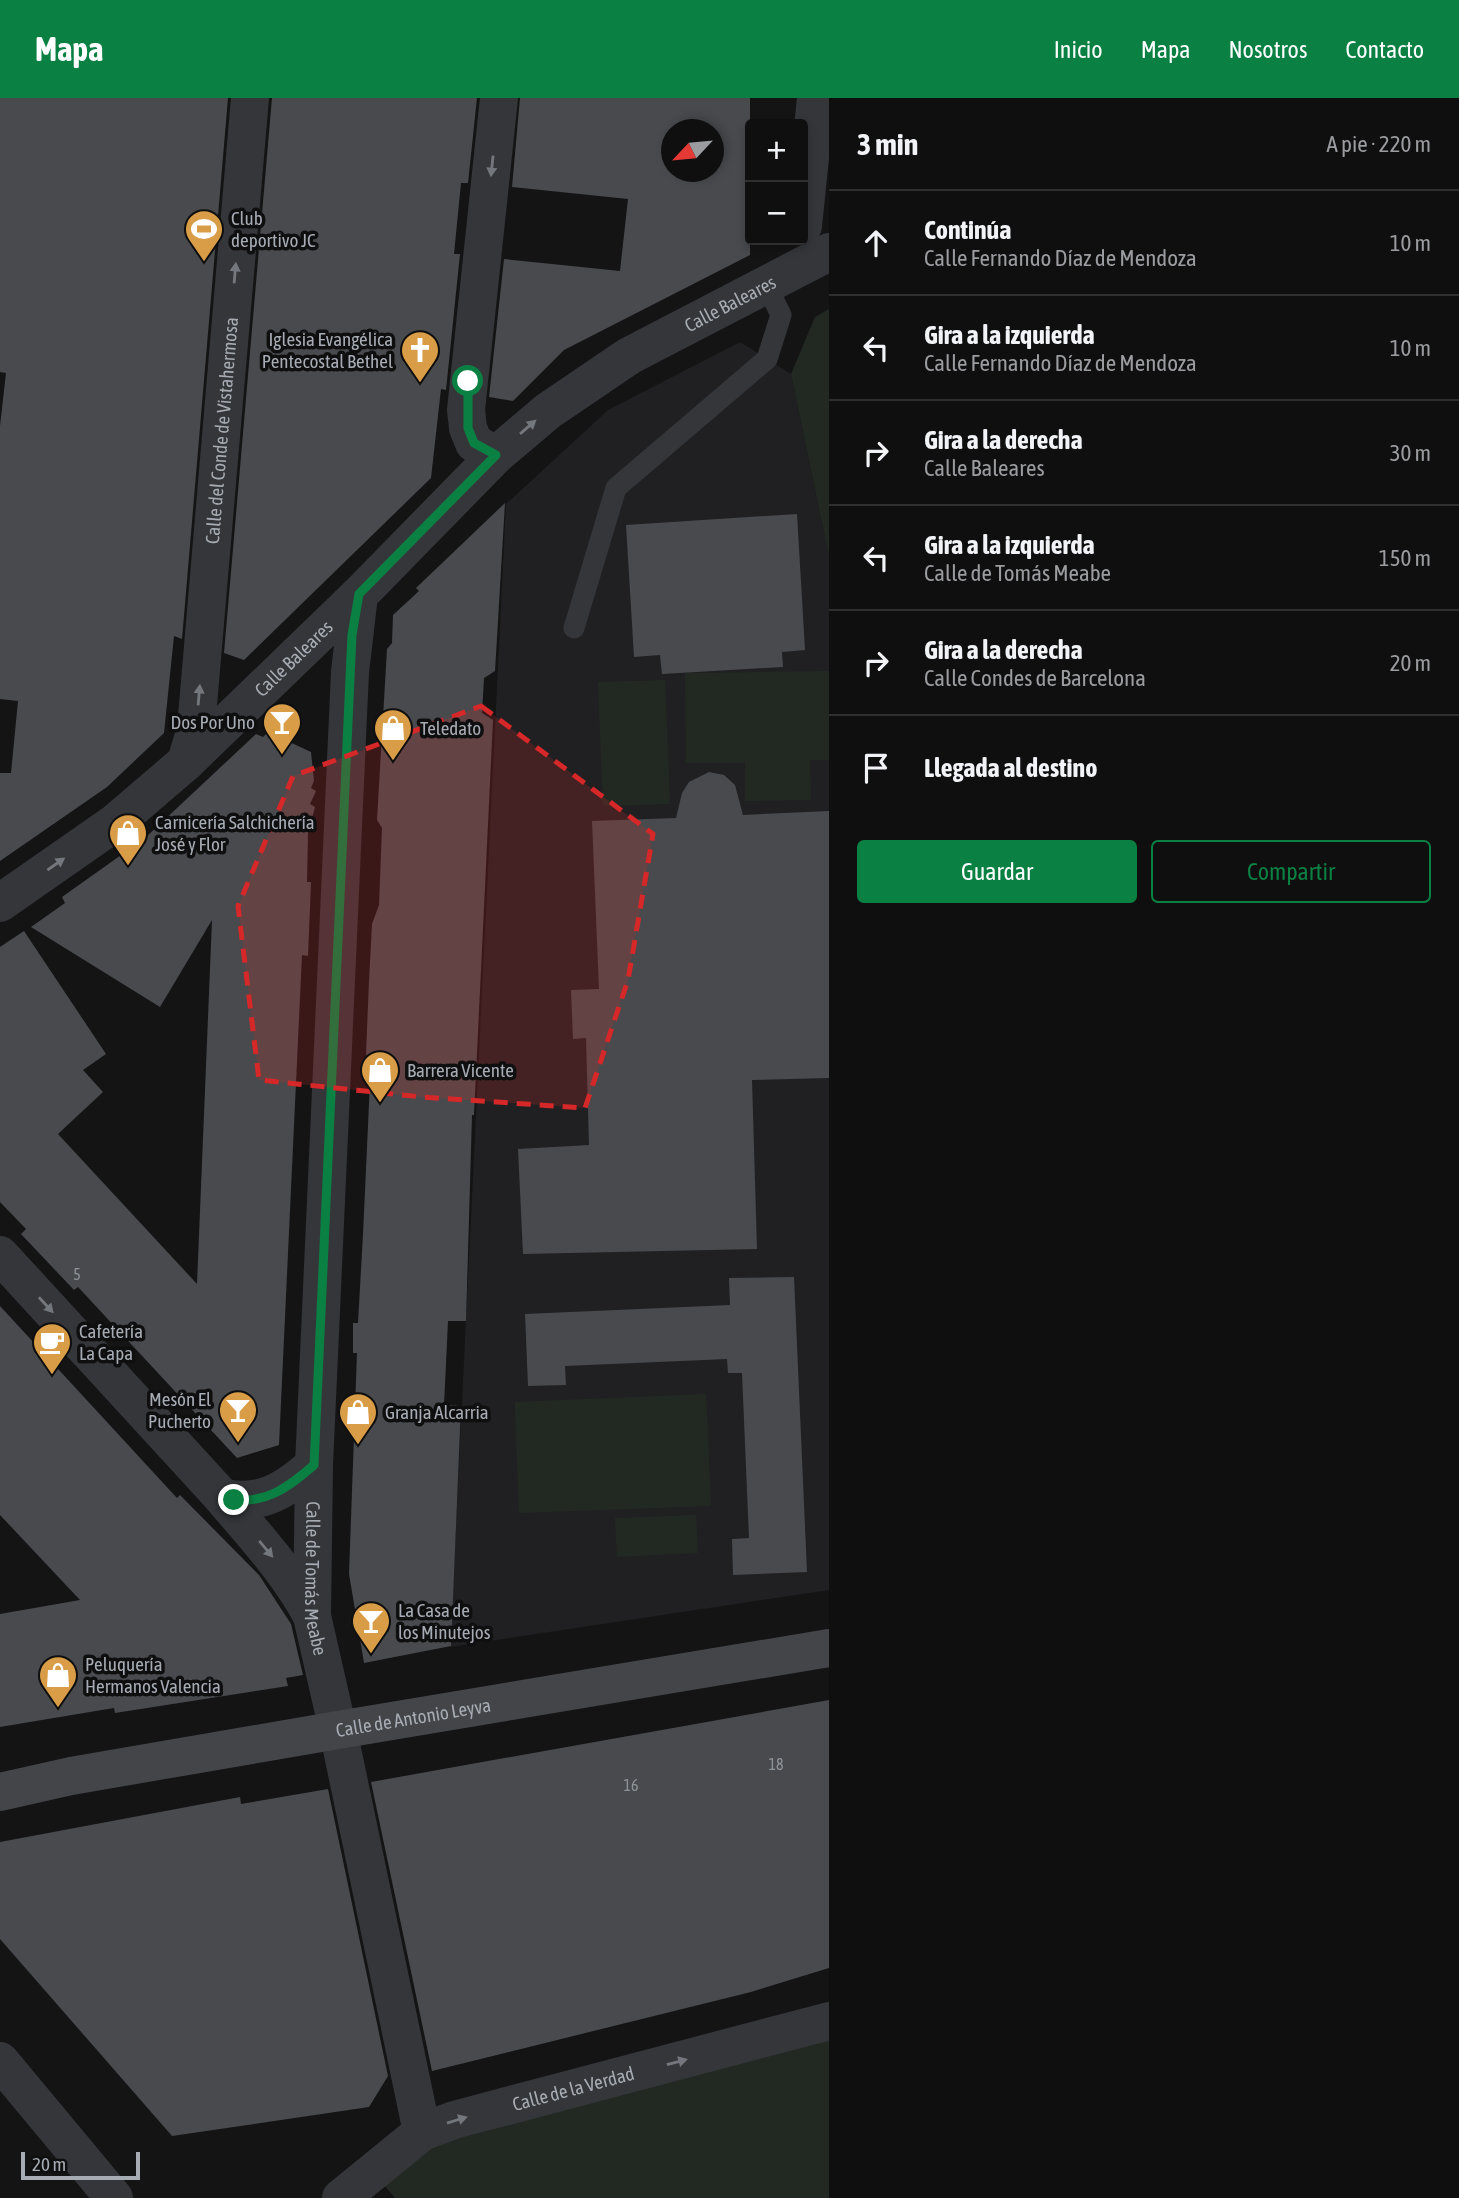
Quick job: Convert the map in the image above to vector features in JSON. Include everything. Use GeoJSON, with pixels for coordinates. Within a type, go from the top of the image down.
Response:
{"type":"FeatureCollection","features":[{"type":"Feature","properties":{"kind":"main road","name":"Calle de Antonio Leyva"},"geometry":{"type":"LineString","coordinates":[[0,1792],[84,1774],[829,1648]]}},
{"type":"Feature","properties":{"kind":"street","name":"Calle del Conde de Vistahermosa"},"geometry":{"type":"LineString","coordinates":[[186,762],[196,728],[250,98]]}},
{"type":"Feature","properties":{"kind":"street"},"geometry":{"type":"LineString","coordinates":[[496,455],[474,443],[468,428],[466,410],[499,98]]}},
{"type":"Feature","properties":{"kind":"street"},"geometry":{"type":"LineString","coordinates":[[807,182],[816,98]]}},
{"type":"Feature","properties":{"kind":"street","name":"Calle Baleares"},"geometry":{"type":"LineString","coordinates":[[0,903],[116,822],[186,762],[359,594],[496,455],[585,383],[799,261]]}},
{"type":"Feature","properties":{"kind":"street","name":"Calle de Tomás Meabe"},"geometry":{"type":"LineString","coordinates":[[359,594],[349,672],[314,1465],[312,1616],[422,2132]]}},
{"type":"Feature","properties":{"kind":"street"},"geometry":{"type":"LineString","coordinates":[[0,1255],[270,1552],[299,1591],[312,1616]]}},
{"type":"Feature","properties":{"kind":"street"},"geometry":{"type":"LineString","coordinates":[[222,1497],[259,1500],[290,1485],[314,1465]]}},
{"type":"Feature","properties":{"kind":"street","name":"Calle de la Verdad"},"geometry":{"type":"LineString","coordinates":[[341,2198],[422,2132],[454,2120],[829,2021]]}},
{"type":"Feature","properties":{"kind":"street"},"geometry":{"type":"LineString","coordinates":[[0,2061],[114,2198]]}},
{"type":"Feature","properties":{"kind":"lane"},"geometry":{"type":"LineString","coordinates":[[574,628],[616,488],[767,359],[799,261]]}},
{"type":"Feature","properties":{"kind":"highlighted area"},"geometry":{"type":"Polygon","coordinates":[[[481,706],[653,834],[628,980],[585,1108],[422,1097],[259,1080],[238,906],[293,776],[481,706]]]}},
{"type":"Feature","properties":{"kind":"shaded area"},"geometry":{"type":"Polygon","coordinates":[[[829,309],[829,557],[791,374],[815,317],[829,309]]]}},
{"type":"Feature","properties":{"kind":"shaded area"},"geometry":{"type":"Polygon","coordinates":[[[740,342],[791,374],[829,557],[829,1590],[450,1647],[506,504],[608,410],[740,342]]]}},
{"type":"Feature","properties":{"kind":"shaded area"},"geometry":{"type":"Polygon","coordinates":[[[829,671],[829,760],[810,760],[811,800],[745,801],[745,763],[686,763],[685,673],[829,671]]]}},
{"type":"Feature","properties":{"kind":"shaded area"},"geometry":{"type":"Polygon","coordinates":[[[665,680],[670,804],[603,806],[598,682],[665,680]]]}},
{"type":"Feature","properties":{"kind":"shaded area"},"geometry":{"type":"Polygon","coordinates":[[[706,1394],[711,1506],[519,1513],[515,1402],[706,1394]]]}},
{"type":"Feature","properties":{"kind":"shaded area"},"geometry":{"type":"Polygon","coordinates":[[[696,1515],[698,1553],[617,1557],[615,1518],[696,1515]]]}},
{"type":"Feature","properties":{"kind":"shaded area"},"geometry":{"type":"Polygon","coordinates":[[[829,2021],[829,2198],[395,2198],[373,2172],[422,2132],[829,2021]]]}},
{"type":"Feature","properties":{"kind":"building"},"geometry":{"type":"Polygon","coordinates":[[[0,98],[228,98],[182,639],[174,636],[164,733],[107,787],[0,861],[0,773],[11,773],[18,701],[0,699],[0,426],[6,373],[0,372],[0,98]]]}},
{"type":"Feature","properties":{"kind":"building"},"geometry":{"type":"Polygon","coordinates":[[[272,98],[477,98],[468,183],[461,183],[454,254],[460,254],[446,390],[441,389],[431,478],[244,660],[224,653],[272,98]]]}},
{"type":"Feature","properties":{"kind":"building"},"geometry":{"type":"Polygon","coordinates":[[[520,98],[750,98],[750,119],[745,119],[745,245],[750,245],[750,255],[564,350],[513,401],[489,397],[504,259],[620,271],[628,199],[512,187],[520,98]]]}},
{"type":"Feature","properties":{"kind":"building"},"geometry":{"type":"Polygon","coordinates":[[[505,503],[495,671],[484,678],[482,713],[493,720],[472,1115],[466,1321],[448,1321],[444,1405],[461,1406],[451,1646],[364,1663],[349,1574],[357,1353],[353,1353],[353,1323],[358,1323],[363,1234],[371,1060],[366,1054],[372,924],[379,905],[382,828],[377,820],[387,649],[392,643],[393,615],[419,591],[416,588],[505,503]]]}},
{"type":"Feature","properties":{"kind":"building"},"geometry":{"type":"Polygon","coordinates":[[[797,514],[805,650],[782,652],[783,667],[662,674],[660,655],[634,657],[626,525],[797,514]]]}},
{"type":"Feature","properties":{"kind":"building"},"geometry":{"type":"Polygon","coordinates":[[[268,732],[311,752],[314,781],[311,788],[316,791],[310,804],[315,807],[308,833],[307,882],[311,882],[308,956],[302,955],[279,1445],[237,1458],[78,1287],[74,1290],[21,1234],[26,1229],[0,1202],[0,947],[24,931],[106,1054],[83,1070],[103,1092],[58,1134],[197,1284],[212,920],[160,1007],[31,927],[65,903],[62,897],[145,838],[256,734],[263,737],[268,732]]]}},
{"type":"Feature","properties":{"kind":"building"},"geometry":{"type":"Polygon","coordinates":[[[709,772],[724,775],[735,785],[743,815],[829,811],[829,1078],[752,1080],[757,1249],[523,1254],[518,1149],[589,1145],[586,1038],[573,1039],[571,990],[599,989],[592,821],[676,818],[682,793],[689,782],[709,772]]]}},
{"type":"Feature","properties":{"kind":"building"},"geometry":{"type":"Polygon","coordinates":[[[794,1277],[807,1572],[733,1575],[732,1539],[749,1538],[742,1373],[728,1373],[727,1359],[565,1366],[566,1385],[528,1386],[525,1314],[730,1305],[729,1278],[794,1277]]]}},
{"type":"Feature","properties":{"kind":"building"},"geometry":{"type":"Polygon","coordinates":[[[0,1306],[177,1498],[180,1495],[259,1575],[291,1624],[303,1675],[286,1678],[288,1686],[115,1713],[114,1708],[0,1727],[0,1614],[80,1600],[0,1515],[0,1306]]]}},
{"type":"Feature","properties":{"kind":"building"},"geometry":{"type":"Polygon","coordinates":[[[829,1700],[829,1968],[751,1992],[432,2071],[371,1782],[829,1700]]]}},
{"type":"Feature","properties":{"kind":"building"},"geometry":{"type":"Polygon","coordinates":[[[328,1789],[388,2076],[369,2107],[172,2136],[0,1939],[0,1842],[240,1797],[241,1804],[328,1789]]]}},
{"type":"Feature","properties":{"kind":"place","name":"Club deportivo JC"},"geometry":{"type":"Point","coordinates":[204,263]}},
{"type":"Feature","properties":{"kind":"place","name":"Iglesia Evangélica Pentecostal Bethel"},"geometry":{"type":"Point","coordinates":[420,384]}},
{"type":"Feature","properties":{"kind":"place","name":"Dos Por Uno"},"geometry":{"type":"Point","coordinates":[282,756]}},
{"type":"Feature","properties":{"kind":"place","name":"Teledato"},"geometry":{"type":"Point","coordinates":[393,762]}},
{"type":"Feature","properties":{"kind":"place","name":"Carnicería Salchichería José y Flor"},"geometry":{"type":"Point","coordinates":[128,867]}},
{"type":"Feature","properties":{"kind":"place","name":"Barrera Vicente"},"geometry":{"type":"Point","coordinates":[380,1104]}},
{"type":"Feature","properties":{"kind":"place","name":"Cafetería La Capa"},"geometry":{"type":"Point","coordinates":[52,1376]}},
{"type":"Feature","properties":{"kind":"place","name":"Mesón El Pucherto"},"geometry":{"type":"Point","coordinates":[238,1444]}},
{"type":"Feature","properties":{"kind":"place","name":"Granja Alcarria"},"geometry":{"type":"Point","coordinates":[358,1446]}},
{"type":"Feature","properties":{"kind":"place","name":"La Casa de los Minutejos"},"geometry":{"type":"Point","coordinates":[371,1655]}},
{"type":"Feature","properties":{"kind":"place","name":"Peluquería Hermanos Valencia"},"geometry":{"type":"Point","coordinates":[58,1709]}},
{"type":"Feature","properties":{"kind":"route"},"geometry":{"type":"LineString","coordinates":[[234,1500],[259,1500],[274,1494],[290,1485],[314,1465],[352,635],[359,594],[496,455],[485,452],[474,443],[468,428],[468,381]]}}]}
